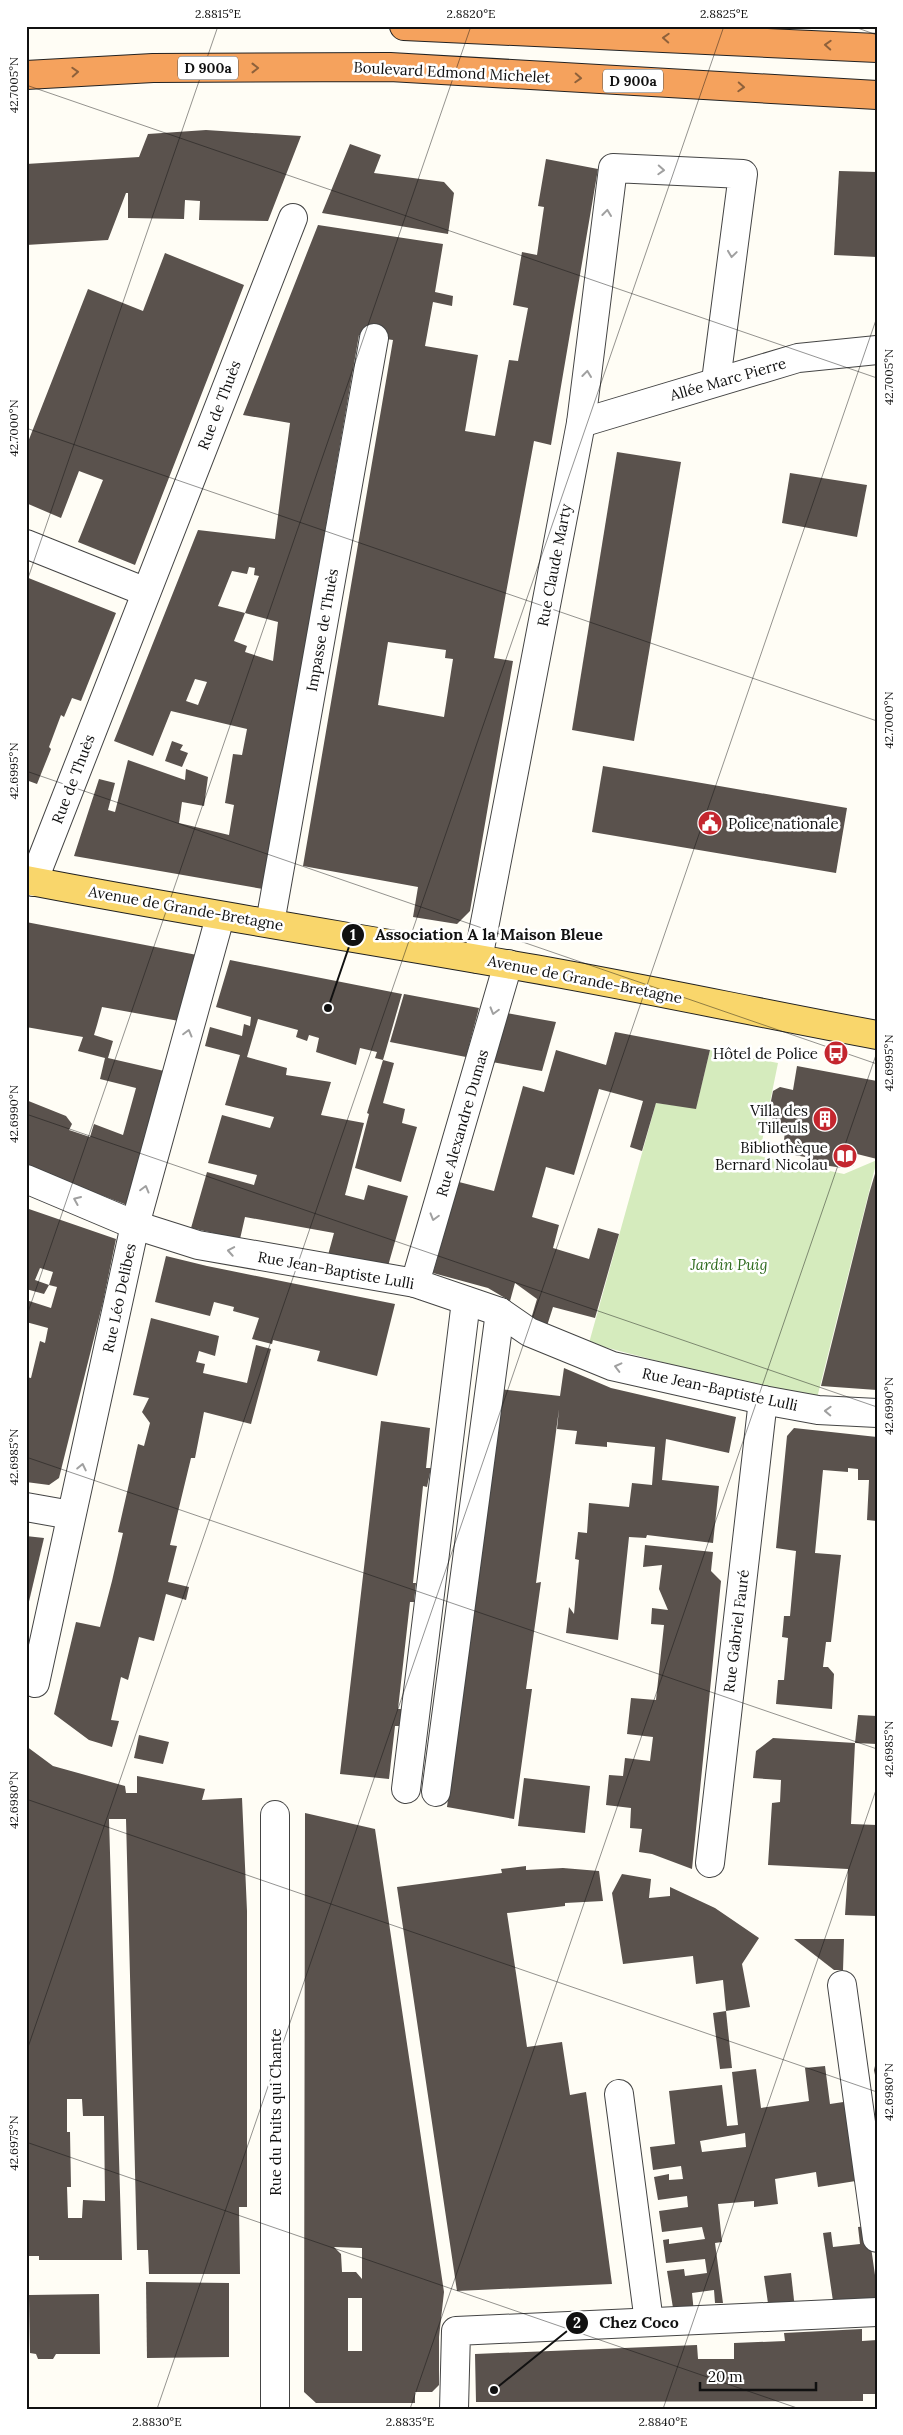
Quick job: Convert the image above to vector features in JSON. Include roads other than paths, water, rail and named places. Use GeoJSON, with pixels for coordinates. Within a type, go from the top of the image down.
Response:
{"type":"FeatureCollection","features":[{"type":"Feature","properties":{"kind":"highway"},"geometry":{"type":"LineString","coordinates":[[404,26],[877,48]]}},
{"type":"Feature","properties":{"kind":"highway","name":"Boulevard Edmond Michelet"},"geometry":{"type":"LineString","coordinates":[[26,75],[153,68],[390,67],[877,95]]}},
{"type":"Feature","properties":{"kind":"main road","name":"Avenue de Grande-Bretagne"},"geometry":{"type":"LineString","coordinates":[[30,881],[220,917],[270,922],[508,964],[877,1035]]}},
{"type":"Feature","properties":{"kind":"street","name":"Rue Claude Marty"},"geometry":{"type":"LineString","coordinates":[[478,959],[582,423],[613,168],[743,174],[716,381]]}},
{"type":"Feature","properties":{"kind":"street","name":"Rue de Thuès"},"geometry":{"type":"LineString","coordinates":[[30,881],[293,218]]}},
{"type":"Feature","properties":{"kind":"street","name":"Impasse de Thuès"},"geometry":{"type":"LineString","coordinates":[[270,922],[374,338]]}},
{"type":"Feature","properties":{"kind":"street","name":"Allée Marc Pierre"},"geometry":{"type":"LineString","coordinates":[[582,423],[716,381],[798,358],[877,350]]}},
{"type":"Feature","properties":{"kind":"street"},"geometry":{"type":"LineString","coordinates":[[26,544],[146,592]]}},
{"type":"Feature","properties":{"kind":"street","name":"Rue Léo Delibes"},"geometry":{"type":"LineString","coordinates":[[35,1683],[135,1225],[220,917]]}},
{"type":"Feature","properties":{"kind":"street","name":"Rue Alexandre Dumas"},"geometry":{"type":"LineString","coordinates":[[415,1283],[508,964]]}},
{"type":"Feature","properties":{"kind":"street","name":"Rue Jean-Baptiste Lulli"},"geometry":{"type":"LineString","coordinates":[[26,1179],[135,1225],[198,1245],[415,1283],[500,1312],[529,1332],[612,1366],[763,1400],[818,1410],[877,1413]]}},
{"type":"Feature","properties":{"kind":"street"},"geometry":{"type":"LineString","coordinates":[[406,1789],[466,1301]]}},
{"type":"Feature","properties":{"kind":"street"},"geometry":{"type":"LineString","coordinates":[[436,1792],[500,1312]]}},
{"type":"Feature","properties":{"kind":"street","name":"Rue Gabriel Fauré"},"geometry":{"type":"LineString","coordinates":[[710,1863],[763,1400]]}},
{"type":"Feature","properties":{"kind":"street"},"geometry":{"type":"LineString","coordinates":[[26,1506],[72,1515]]}},
{"type":"Feature","properties":{"kind":"street","name":"Rue du Puits qui Chante"},"geometry":{"type":"LineString","coordinates":[[275,1815],[275,2409]]}},
{"type":"Feature","properties":{"kind":"street"},"geometry":{"type":"LineString","coordinates":[[842,1985],[877,2238]]}},
{"type":"Feature","properties":{"kind":"street"},"geometry":{"type":"LineString","coordinates":[[619,2094],[649,2322]]}},
{"type":"Feature","properties":{"kind":"street"},"geometry":{"type":"LineString","coordinates":[[454,2409],[456,2331],[877,2312]]}},
{"type":"Feature","properties":{"kind":"place","name":"Police nationale"},"geometry":{"type":"Point","coordinates":[710,823]}},
{"type":"Feature","properties":{"kind":"place","name":"Association A la Maison Bleue"},"geometry":{"type":"Point","coordinates":[328,1008]}},
{"type":"Feature","properties":{"kind":"place","name":"Hôtel de Police"},"geometry":{"type":"Point","coordinates":[836,1053]}},
{"type":"Feature","properties":{"kind":"place","name":"Villa des Tilleuls"},"geometry":{"type":"Point","coordinates":[825,1119]}},
{"type":"Feature","properties":{"kind":"place","name":"Bibliothèque Bernard Nicolau"},"geometry":{"type":"Point","coordinates":[845,1156]}},
{"type":"Feature","properties":{"kind":"place","name":"Chez Coco"},"geometry":{"type":"Point","coordinates":[494,2390]}},
{"type":"Feature","properties":{"kind":"park label","name":"Jardin Puig"},"geometry":{"type":"Point","coordinates":[729,1264]}}]}
